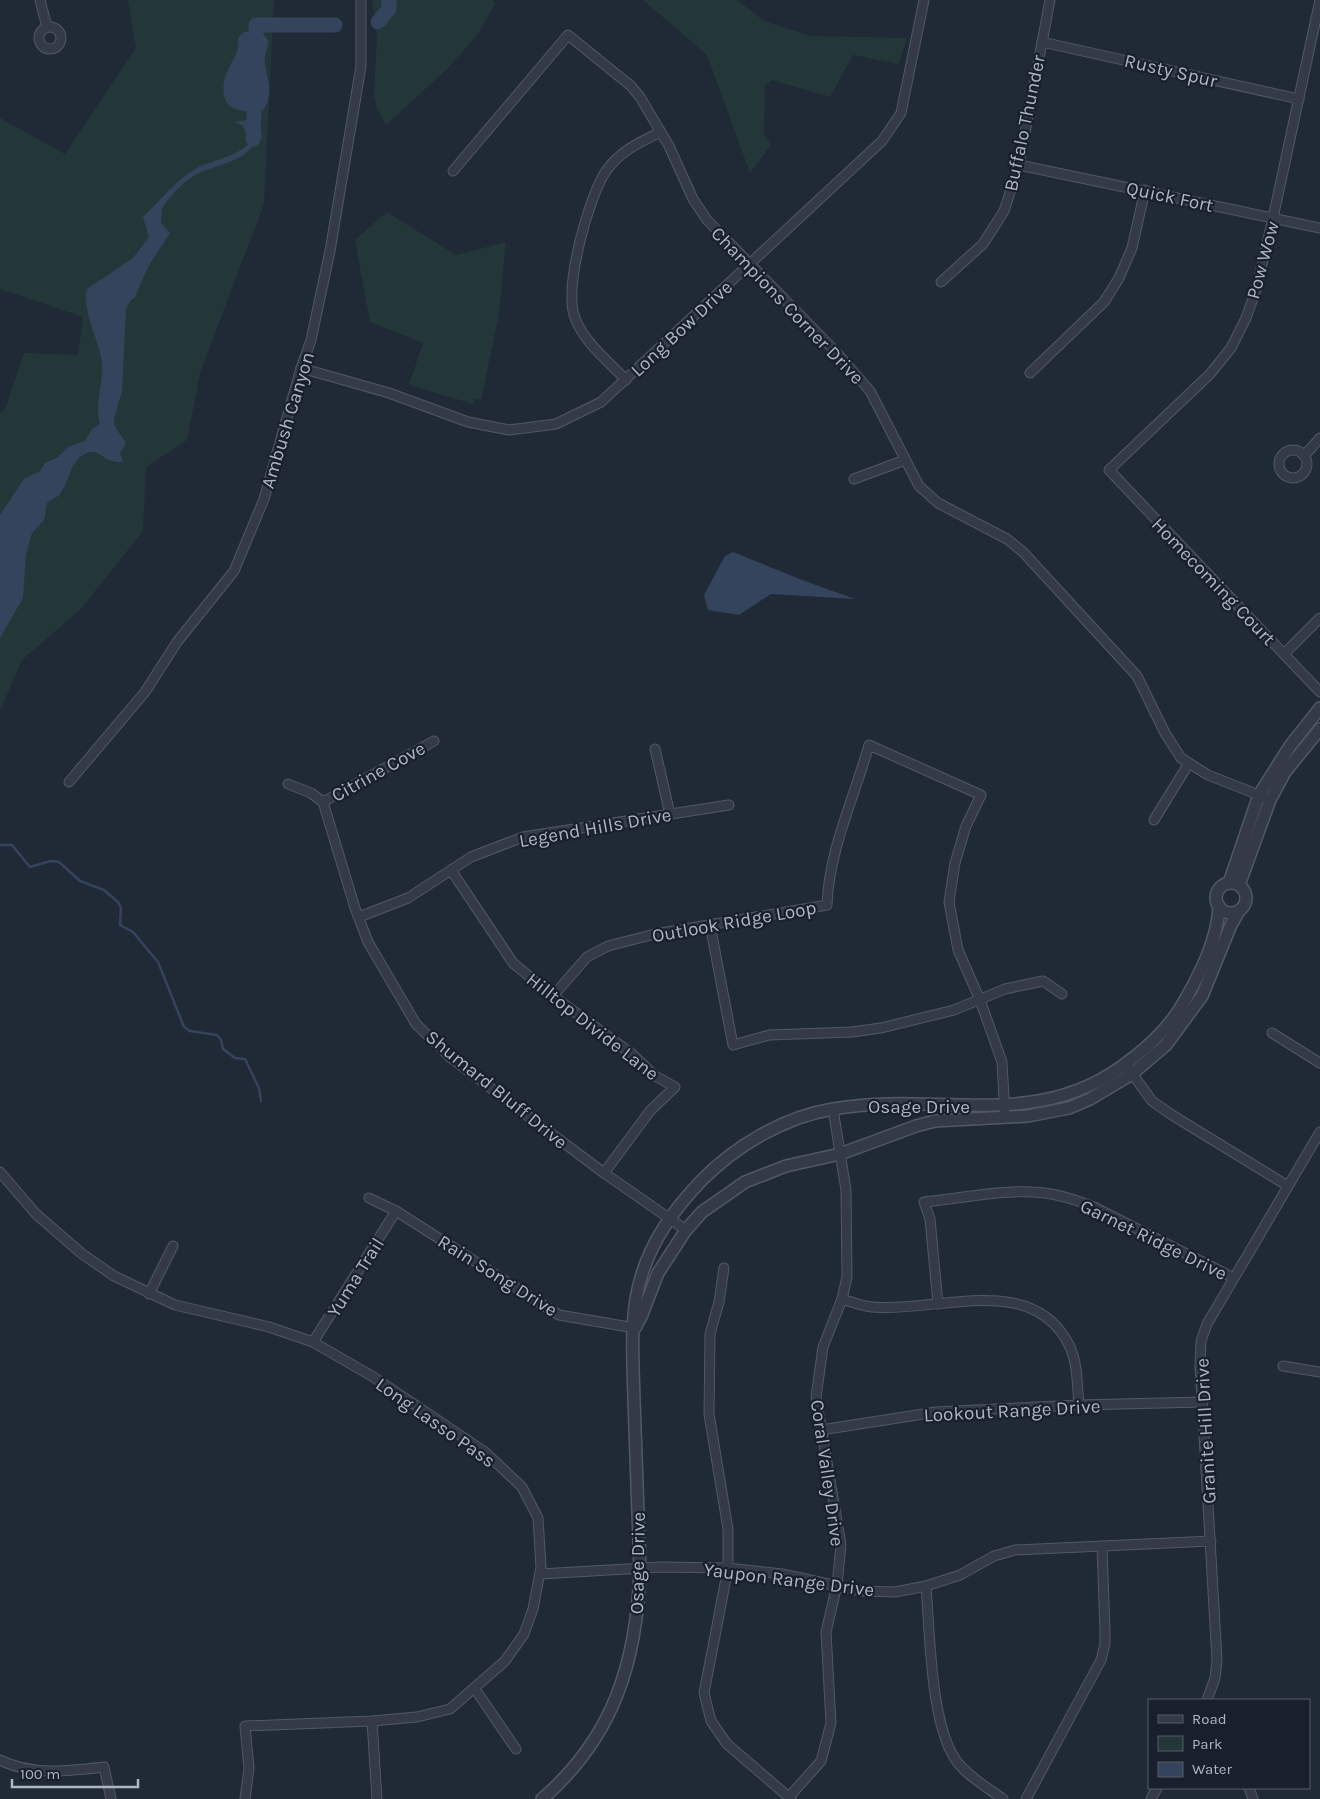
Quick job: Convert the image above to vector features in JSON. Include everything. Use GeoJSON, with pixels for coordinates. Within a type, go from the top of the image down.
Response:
{"type":"FeatureCollection","features":[{"type":"Feature","properties":{"kind":"street"},"geometry":{"type":"LineString","coordinates":[[40,0],[47,27]]}},
{"type":"Feature","properties":{"kind":"street","name":"Ambush Canyon"},"geometry":{"type":"LineString","coordinates":[[69,782],[145,692],[177,642],[234,571],[264,499],[301,368],[312,340],[330,251],[361,66],[360,0]]}},
{"type":"Feature","properties":{"kind":"street","name":"Long Bow Drive"},"geometry":{"type":"LineString","coordinates":[[301,368],[389,393],[468,422],[509,430],[556,424],[601,402],[882,141],[901,113],[924,0]]}},
{"type":"Feature","properties":{"kind":"street","name":"Buffalo Thunder"},"geometry":{"type":"LineString","coordinates":[[941,282],[983,244],[1004,211],[1019,165],[1050,0]]}},
{"type":"Feature","properties":{"kind":"street","name":"Pow Wow"},"geometry":{"type":"LineString","coordinates":[[1108,470],[1210,374],[1231,348],[1246,318],[1256,290],[1273,218],[1320,0]]}},
{"type":"Feature","properties":{"kind":"street","name":"Champions Corner Drive"},"geometry":{"type":"LineString","coordinates":[[453,171],[568,35],[631,86],[662,132],[693,199],[702,213],[837,353],[870,391],[919,486],[938,503],[1007,539],[1023,552],[1137,676],[1165,733],[1181,758],[1208,775],[1265,798]]}},
{"type":"Feature","properties":{"kind":"street","name":"Rusty Spur"},"geometry":{"type":"LineString","coordinates":[[1042,42],[1299,99]]}},
{"type":"Feature","properties":{"kind":"street"},"geometry":{"type":"LineString","coordinates":[[626,380],[584,335],[580,328],[574,314],[574,275],[592,200],[606,172],[619,157],[635,144],[662,132]]}},
{"type":"Feature","properties":{"kind":"street","name":"Quick Fort"},"geometry":{"type":"LineString","coordinates":[[1019,165],[1320,228]]}},
{"type":"Feature","properties":{"kind":"street"},"geometry":{"type":"LineString","coordinates":[[1030,373],[1104,302],[1119,278],[1132,248],[1145,190]]}},
{"type":"Feature","properties":{"kind":"street"},"geometry":{"type":"LineString","coordinates":[[1304,456],[1320,438]]}},
{"type":"Feature","properties":{"kind":"street"},"geometry":{"type":"LineString","coordinates":[[854,479],[905,460]]}},
{"type":"Feature","properties":{"kind":"street","name":"Homecoming Court"},"geometry":{"type":"LineString","coordinates":[[1108,470],[1320,692]]}},
{"type":"Feature","properties":{"kind":"street"},"geometry":{"type":"LineString","coordinates":[[1284,654],[1320,618]]}},
{"type":"Feature","properties":{"kind":"street"},"geometry":{"type":"LineString","coordinates":[[1234,884],[1246,898],[1246,903],[1239,911],[1226,912],[1219,906],[1218,892],[1234,884],[1265,798],[1290,746],[1320,708]]}},
{"type":"Feature","properties":{"kind":"street"},"geometry":{"type":"LineString","coordinates":[[1265,798],[1320,729]]}},
{"type":"Feature","properties":{"kind":"street","name":"Citrine Cove"},"geometry":{"type":"LineString","coordinates":[[323,802],[434,741]]}},
{"type":"Feature","properties":{"kind":"street","name":"Outlook Ridge Loop"},"geometry":{"type":"LineString","coordinates":[[553,996],[587,957],[608,946],[655,934],[827,906],[828,881],[844,821],[869,745],[981,795],[966,826],[955,863],[949,902],[958,950],[980,1000]]}},
{"type":"Feature","properties":{"kind":"street"},"geometry":{"type":"LineString","coordinates":[[655,749],[670,814]]}},
{"type":"Feature","properties":{"kind":"street"},"geometry":{"type":"LineString","coordinates":[[1154,820],[1190,763]]}},
{"type":"Feature","properties":{"kind":"street"},"geometry":{"type":"LineString","coordinates":[[288,784],[311,793],[323,802]]}},
{"type":"Feature","properties":{"kind":"street","name":"Shumard Bluff Drive"},"geometry":{"type":"LineString","coordinates":[[323,802],[358,917],[368,942],[416,1024],[451,1058],[604,1173],[686,1230]]}},
{"type":"Feature","properties":{"kind":"street","name":"Legend Hills Drive"},"geometry":{"type":"LineString","coordinates":[[358,917],[408,898],[471,857],[523,837],[729,805]]}},
{"type":"Feature","properties":{"kind":"street","name":"Hilltop Divide Lane"},"geometry":{"type":"LineString","coordinates":[[451,870],[513,962],[553,996],[632,1054],[655,1076],[675,1087],[650,1111],[604,1173]]}},
{"type":"Feature","properties":{"kind":"street","name":"Osage Drive"},"geometry":{"type":"LineString","coordinates":[[1129,1069],[1178,1013],[1196,981],[1207,954],[1218,918],[1219,906]]}},
{"type":"Feature","properties":{"kind":"street","name":"Osage Drive"},"geometry":{"type":"LineString","coordinates":[[542,1799],[583,1756],[612,1707],[630,1660],[639,1606],[640,1569],[635,1418],[635,1301],[642,1272],[669,1217],[712,1170],[743,1146],[787,1123],[834,1109],[884,1104],[1005,1112],[1028,1116],[1068,1108],[1090,1099],[1129,1069],[1166,1046],[1202,996],[1230,925],[1239,911]]}},
{"type":"Feature","properties":{"kind":"street"},"geometry":{"type":"LineString","coordinates":[[710,925],[733,1045],[770,1035],[852,1032],[881,1028],[933,1016],[980,1000],[1005,989],[1043,981],[1062,994]]}},
{"type":"Feature","properties":{"kind":"street"},"geometry":{"type":"LineString","coordinates":[[980,1000],[1002,1062],[1005,1112]]}},
{"type":"Feature","properties":{"kind":"street"},"geometry":{"type":"LineString","coordinates":[[1272,1034],[1320,1063]]}},
{"type":"Feature","properties":{"kind":"street"},"geometry":{"type":"LineString","coordinates":[[1129,1069],[1152,1101],[1172,1116],[1288,1186]]}},
{"type":"Feature","properties":{"kind":"street","name":"Coral Valley Drive"},"geometry":{"type":"LineString","coordinates":[[790,1798],[821,1761],[830,1723],[826,1632],[838,1585],[841,1545],[816,1397],[823,1347],[842,1300],[847,1277],[846,1190],[834,1109]]}},
{"type":"Feature","properties":{"kind":"street","name":"Osage Drive"},"geometry":{"type":"LineString","coordinates":[[635,1328],[642,1316],[658,1273],[686,1230],[702,1212],[745,1182],[786,1166],[840,1154],[916,1126],[935,1121],[1005,1112]]}},
{"type":"Feature","properties":{"kind":"street","name":"Granite Hill Drive"},"geometry":{"type":"LineString","coordinates":[[1206,1699],[1215,1678],[1216,1660],[1200,1366],[1201,1340],[1207,1324],[1320,1132]]}},
{"type":"Feature","properties":{"kind":"street","name":"Long Lasso Pass"},"geometry":{"type":"LineString","coordinates":[[0,1172],[36,1214],[81,1253],[114,1276],[175,1305],[268,1327],[313,1342],[375,1378],[485,1452],[522,1487],[538,1518],[540,1574],[533,1609],[524,1634],[506,1661],[450,1710],[416,1717],[372,1721],[245,1726],[249,1768],[245,1799]]}},
{"type":"Feature","properties":{"kind":"street","name":"Garnet Ridge Drive"},"geometry":{"type":"LineString","coordinates":[[938,1304],[930,1219],[924,1202],[1031,1192],[1070,1198],[1094,1207],[1234,1278]]}},
{"type":"Feature","properties":{"kind":"street","name":"Rain Song Drive"},"geometry":{"type":"LineString","coordinates":[[369,1198],[396,1211],[559,1315],[635,1328]]}},
{"type":"Feature","properties":{"kind":"street","name":"Yuma Trail"},"geometry":{"type":"LineString","coordinates":[[313,1342],[396,1211]]}},
{"type":"Feature","properties":{"kind":"street"},"geometry":{"type":"LineString","coordinates":[[150,1294],[173,1246]]}},
{"type":"Feature","properties":{"kind":"street"},"geometry":{"type":"LineString","coordinates":[[724,1268],[719,1302],[710,1334],[709,1414],[728,1529],[728,1568],[704,1693],[711,1721],[727,1744],[790,1798]]}},
{"type":"Feature","properties":{"kind":"street"},"geometry":{"type":"LineString","coordinates":[[842,1300],[872,1307],[938,1304],[969,1300],[1025,1305],[1042,1313],[1057,1325],[1069,1346],[1076,1365],[1079,1405]]}},
{"type":"Feature","properties":{"kind":"street"},"geometry":{"type":"LineString","coordinates":[[1283,1366],[1320,1372]]}},
{"type":"Feature","properties":{"kind":"street","name":"Lookout Range Drive"},"geometry":{"type":"LineString","coordinates":[[821,1430],[936,1412],[1079,1405],[1203,1402]]}},
{"type":"Feature","properties":{"kind":"street","name":"Yaupon Range Drive"},"geometry":{"type":"LineString","coordinates":[[540,1574],[640,1569],[728,1568],[782,1574],[861,1591],[895,1592],[926,1586],[960,1575],[994,1556],[1015,1550],[1211,1541]]}},
{"type":"Feature","properties":{"kind":"street"},"geometry":{"type":"LineString","coordinates":[[1026,1799],[1101,1660],[1105,1644],[1102,1547]]}},
{"type":"Feature","properties":{"kind":"street"},"geometry":{"type":"LineString","coordinates":[[926,1586],[938,1709],[949,1747],[958,1763],[1003,1799]]}},
{"type":"Feature","properties":{"kind":"street"},"geometry":{"type":"LineString","coordinates":[[475,1689],[516,1750]]}},
{"type":"Feature","properties":{"kind":"street"},"geometry":{"type":"LineString","coordinates":[[372,1721],[378,1799]]}},
{"type":"Feature","properties":{"kind":"street"},"geometry":{"type":"LineString","coordinates":[[0,1760],[13,1766],[36,1770],[104,1767],[111,1799]]}},
{"type":"Feature","properties":{"kind":"green space"},"geometry":{"type":"Polygon","coordinates":[[[128,0],[274,0],[264,204],[200,373],[187,440],[146,467],[143,531],[80,610],[22,660],[0,711],[0,414],[5,409],[24,353],[78,355],[83,317],[0,289],[0,118],[65,154],[136,48],[128,0]]]}},
{"type":"Feature","properties":{"kind":"green space"},"geometry":{"type":"Polygon","coordinates":[[[372,0],[493,0],[495,4],[478,34],[448,68],[386,125],[377,109],[374,95],[377,33],[372,0]]]}},
{"type":"Feature","properties":{"kind":"green space"},"geometry":{"type":"Polygon","coordinates":[[[643,0],[737,0],[764,21],[811,36],[907,38],[899,64],[853,55],[830,97],[772,80],[765,85],[764,134],[771,145],[750,173],[707,55],[643,0]]]}},
{"type":"Feature","properties":{"kind":"green space"},"geometry":{"type":"Polygon","coordinates":[[[387,212],[456,255],[506,242],[499,314],[481,400],[475,399],[473,404],[409,385],[423,343],[370,322],[355,240],[387,212]]]}},
{"type":"Feature","properties":{"kind":"water"},"geometry":{"type":"Polygon","coordinates":[[[244,32],[262,33],[268,40],[265,60],[269,97],[264,109],[254,111],[237,110],[226,102],[224,86],[226,74],[238,49],[238,38],[244,32]]]}},
{"type":"Feature","properties":{"kind":"water"},"geometry":{"type":"Polygon","coordinates":[[[253,119],[260,122],[262,137],[259,143],[253,145],[235,160],[190,178],[162,208],[161,223],[170,233],[148,267],[135,297],[130,301],[126,309],[122,391],[114,419],[115,427],[126,443],[120,453],[123,462],[112,461],[95,452],[84,454],[75,463],[59,495],[47,503],[44,520],[32,533],[26,554],[23,598],[0,638],[0,515],[24,479],[40,471],[45,463],[58,457],[68,447],[85,441],[92,429],[100,424],[98,410],[102,362],[87,307],[87,289],[133,258],[149,237],[143,217],[177,182],[201,166],[236,153],[248,145],[250,140],[243,126],[235,122],[253,119]]]}},
{"type":"Feature","properties":{"kind":"water"},"geometry":{"type":"Polygon","coordinates":[[[733,552],[855,599],[771,594],[739,615],[708,610],[704,595],[725,556],[733,552]]]}},
{"type":"Feature","properties":{"kind":"waterway"},"geometry":{"type":"LineString","coordinates":[[378,22],[389,9],[389,0]]}},
{"type":"Feature","properties":{"kind":"waterway"},"geometry":{"type":"LineString","coordinates":[[256,52],[256,25],[335,25]]}},
{"type":"Feature","properties":{"kind":"waterway"},"geometry":{"type":"LineString","coordinates":[[253,139],[255,90]]}},
{"type":"Feature","properties":{"kind":"waterway"},"geometry":{"type":"LineString","coordinates":[[0,845],[12,845],[30,867],[51,861],[59,862],[80,881],[104,890],[118,902],[121,908],[120,925],[133,932],[158,962],[184,1027],[190,1031],[217,1035],[221,1040],[223,1049],[235,1058],[245,1059],[259,1088],[261,1101]]}}]}
